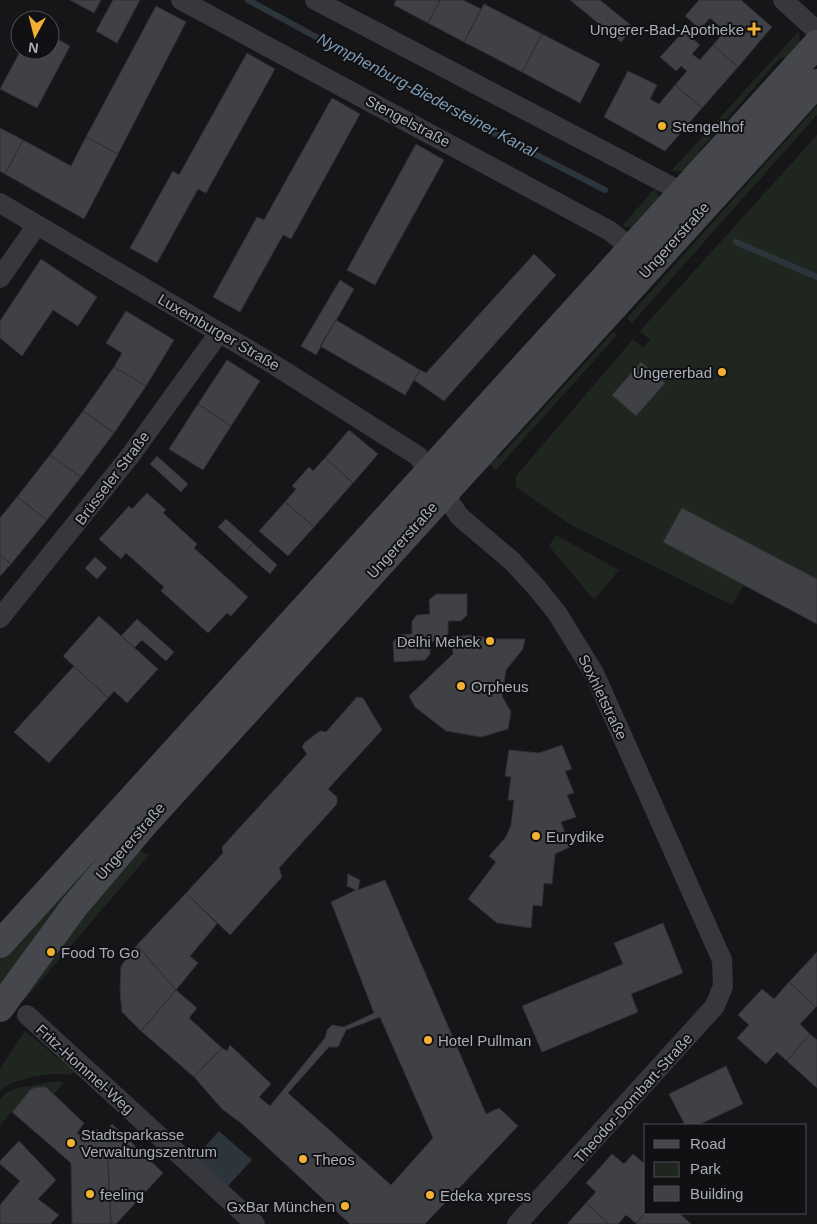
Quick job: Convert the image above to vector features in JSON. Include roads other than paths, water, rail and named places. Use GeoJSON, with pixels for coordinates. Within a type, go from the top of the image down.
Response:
{"type":"FeatureCollection","features":[{"type":"Feature","properties":{"kind":"main road","name":"Ungererstraße"},"geometry":{"type":"LineString","coordinates":[[0,1008],[58,927],[115,857],[437,482],[632,249],[817,44]]}},
{"type":"Feature","properties":{"kind":"main road","name":"Ungererstraße"},"geometry":{"type":"LineString","coordinates":[[0,944],[817,83]]}},
{"type":"Feature","properties":{"kind":"street","name":"Stengelstraße"},"geometry":{"type":"LineString","coordinates":[[181,0],[602,226],[632,249]]}},
{"type":"Feature","properties":{"kind":"street"},"geometry":{"type":"LineString","coordinates":[[315,0],[341,6],[682,192]]}},
{"type":"Feature","properties":{"kind":"street"},"geometry":{"type":"LineString","coordinates":[[783,0],[817,31]]}},
{"type":"Feature","properties":{"kind":"street","name":"Luxemburger Straße"},"geometry":{"type":"LineString","coordinates":[[0,203],[276,366],[395,439],[418,456],[437,482]]}},
{"type":"Feature","properties":{"kind":"street"},"geometry":{"type":"LineString","coordinates":[[0,278],[37,225]]}},
{"type":"Feature","properties":{"kind":"street","name":"Brüsseler Straße"},"geometry":{"type":"LineString","coordinates":[[0,618],[130,456],[219,333]]}},
{"type":"Feature","properties":{"kind":"street","name":"Soxhletstraße"},"geometry":{"type":"LineString","coordinates":[[437,482],[460,517],[512,561],[536,587],[557,613],[594,673],[722,960]]}},
{"type":"Feature","properties":{"kind":"street","name":"Theodor-Dombart-Straße"},"geometry":{"type":"LineString","coordinates":[[517,1224],[715,1006],[723,986],[722,960]]}},
{"type":"Feature","properties":{"kind":"street","name":"Fritz-Hommel-Weg"},"geometry":{"type":"LineString","coordinates":[[27,1015],[255,1224]]}},
{"type":"Feature","properties":{"kind":"waterway","name":"Nymphenburg-Biedersteiner Kanal"},"geometry":{"type":"LineString","coordinates":[[248,0],[486,129],[605,190]]}},
{"type":"Feature","properties":{"kind":"waterway","name":"Nymphenburg-Biedersteiner Kanal"},"geometry":{"type":"LineString","coordinates":[[736,242],[817,277]]}},
{"type":"Feature","properties":{"kind":"place","name":"Ungerer-Bad-Apotheke"},"geometry":{"type":"Point","coordinates":[754,29]}},
{"type":"Feature","properties":{"kind":"place","name":"Stengelhof"},"geometry":{"type":"Point","coordinates":[662,126]}},
{"type":"Feature","properties":{"kind":"place","name":"Ungererbad"},"geometry":{"type":"Point","coordinates":[722,372]}},
{"type":"Feature","properties":{"kind":"place","name":"Delhi Mehek"},"geometry":{"type":"Point","coordinates":[490,641]}},
{"type":"Feature","properties":{"kind":"place","name":"Orpheus"},"geometry":{"type":"Point","coordinates":[461,686]}},
{"type":"Feature","properties":{"kind":"place","name":"Eurydike"},"geometry":{"type":"Point","coordinates":[536,836]}},
{"type":"Feature","properties":{"kind":"place","name":"Food To Go"},"geometry":{"type":"Point","coordinates":[51,952]}},
{"type":"Feature","properties":{"kind":"place","name":"Hotel Pullman"},"geometry":{"type":"Point","coordinates":[428,1040]}},
{"type":"Feature","properties":{"kind":"place","name":"Stadtsparkasse Verwaltungszentrum"},"geometry":{"type":"Point","coordinates":[71,1143]}},
{"type":"Feature","properties":{"kind":"place","name":"Theos"},"geometry":{"type":"Point","coordinates":[303,1159]}},
{"type":"Feature","properties":{"kind":"place","name":"feeling"},"geometry":{"type":"Point","coordinates":[90,1194]}},
{"type":"Feature","properties":{"kind":"place","name":"Edeka xpress"},"geometry":{"type":"Point","coordinates":[430,1195]}},
{"type":"Feature","properties":{"kind":"place","name":"GxBar München"},"geometry":{"type":"Point","coordinates":[345,1206]}}]}
